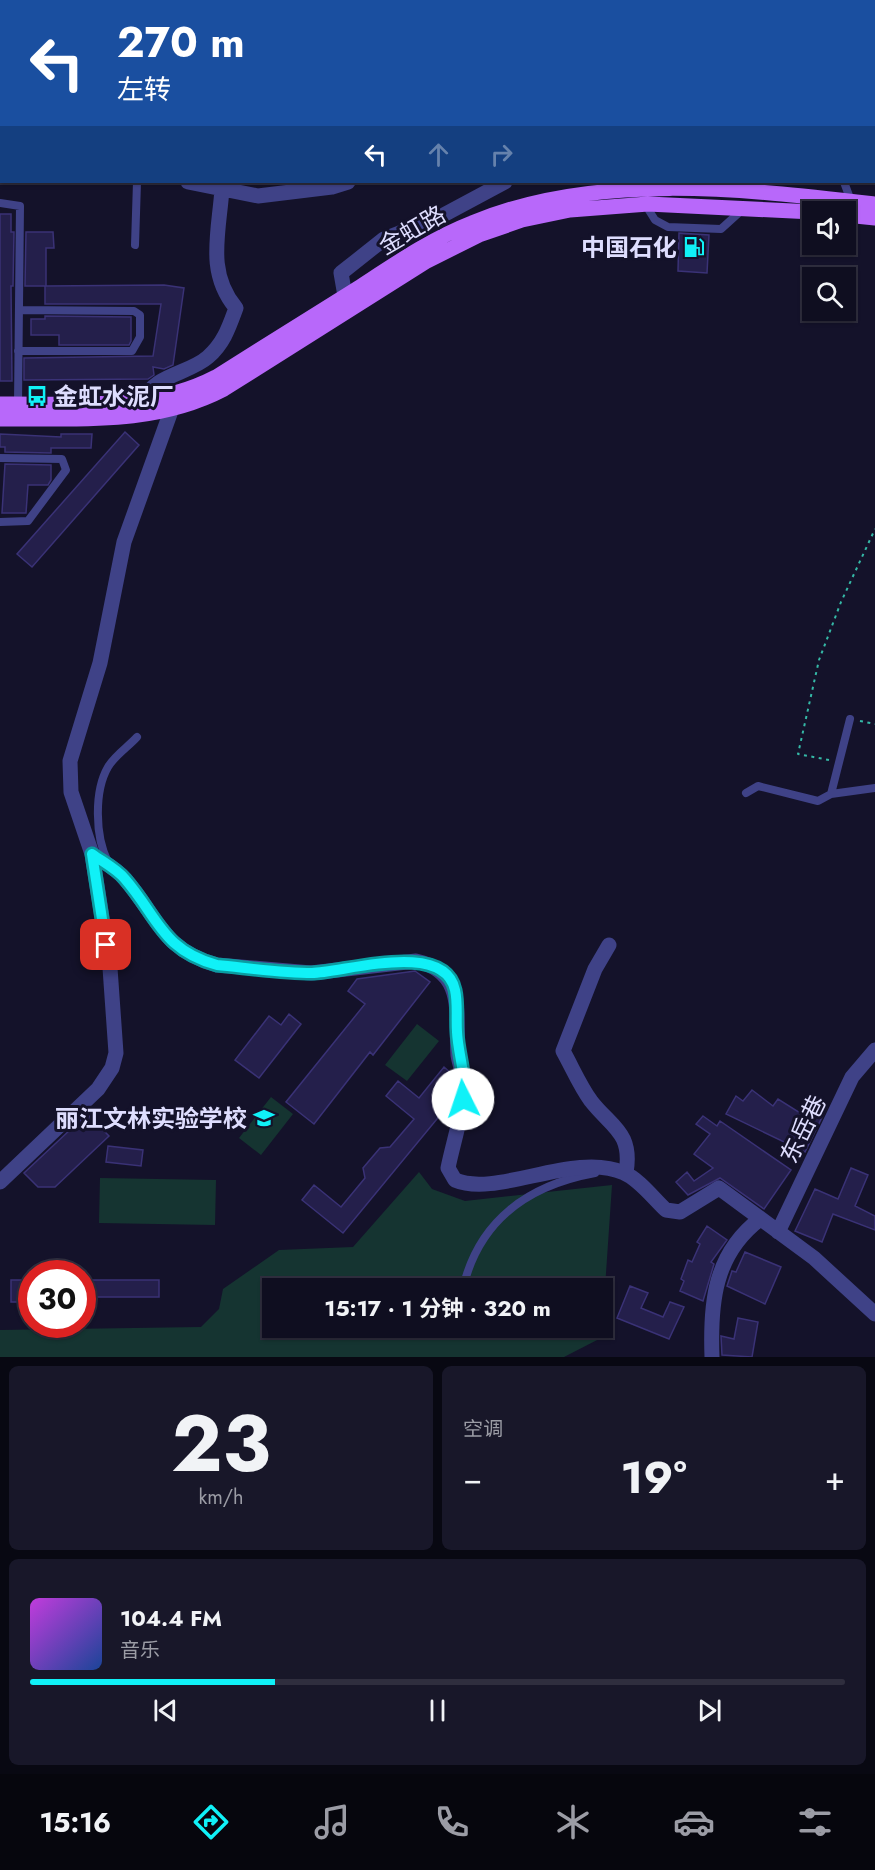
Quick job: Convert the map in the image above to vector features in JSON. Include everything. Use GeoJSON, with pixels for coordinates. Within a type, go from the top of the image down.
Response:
{"type":"FeatureCollection","features":[{"type":"Feature","properties":{"kind":"main road","name":"金虹路"},"geometry":{"type":"LineString","coordinates":[[0,404],[144,401],[174,395],[203,384],[419,249],[455,230],[496,213],[541,201],[639,190],[748,194],[802,202]]}},
{"type":"Feature","properties":{"kind":"main road","name":"金虹路"},"geometry":{"type":"LineString","coordinates":[[0,418],[130,417],[171,411],[224,390],[427,261],[479,235],[544,215],[596,207],[748,194],[802,209]]}},
{"type":"Feature","properties":{"kind":"main road","name":"金虹路"},"geometry":{"type":"LineString","coordinates":[[856,207],[875,204]]}},
{"type":"Feature","properties":{"kind":"main road","name":"金虹路"},"geometry":{"type":"LineString","coordinates":[[856,211],[875,218]]}},
{"type":"Feature","properties":{"kind":"street"},"geometry":{"type":"LineString","coordinates":[[193,183],[244,194],[273,196],[345,183]]}},
{"type":"Feature","properties":{"kind":"street"},"geometry":{"type":"LineString","coordinates":[[345,296],[341,273],[384,239],[436,219],[503,183]]}},
{"type":"Feature","properties":{"kind":"street"},"geometry":{"type":"LineString","coordinates":[[144,401],[155,385],[202,362],[227,334],[236,308],[223,293],[216,264],[222,189]]}},
{"type":"Feature","properties":{"kind":"street"},"geometry":{"type":"LineString","coordinates":[[0,1182],[104,1083],[114,1061],[117,1045],[110,968],[92,854],[71,792],[70,761],[100,663],[124,542],[171,411]]}},
{"type":"Feature","properties":{"kind":"street"},"geometry":{"type":"LineString","coordinates":[[92,854],[124,878],[164,935],[189,955],[203,961],[217,965],[311,973],[416,961],[433,967],[445,975],[455,990],[458,1057],[465,1085],[448,1168],[455,1180],[478,1184],[569,1169],[619,1172],[669,1212],[680,1212],[719,1188],[814,1258],[875,1314]]}},
{"type":"Feature","properties":{"kind":"street"},"geometry":{"type":"LineString","coordinates":[[609,945],[595,969],[563,1051],[591,1101],[620,1131],[626,1154],[619,1172]]}},
{"type":"Feature","properties":{"kind":"street","name":"东岳巷"},"geometry":{"type":"LineString","coordinates":[[778,1232],[852,1077],[875,1050]]}},
{"type":"Feature","properties":{"kind":"street"},"geometry":{"type":"LineString","coordinates":[[712,1357],[711,1315],[719,1274],[734,1244],[760,1219]]}},
{"type":"Feature","properties":{"kind":"lane"},"geometry":{"type":"LineString","coordinates":[[135,245],[137,183]]}},
{"type":"Feature","properties":{"kind":"lane"},"geometry":{"type":"LineString","coordinates":[[844,183],[847,201]]}},
{"type":"Feature","properties":{"kind":"lane"},"geometry":{"type":"LineString","coordinates":[[645,204],[659,224],[678,228],[721,229],[748,194]]}},
{"type":"Feature","properties":{"kind":"lane"},"geometry":{"type":"LineString","coordinates":[[0,204],[20,206],[18,404]]}},
{"type":"Feature","properties":{"kind":"lane"},"geometry":{"type":"LineString","coordinates":[[18,351],[132,351],[140,337],[140,315],[134,311],[19,310]]}},
{"type":"Feature","properties":{"kind":"lane"},"geometry":{"type":"LineString","coordinates":[[0,458],[62,459],[66,470],[28,520],[0,522]]}},
{"type":"Feature","properties":{"kind":"lane"},"geometry":{"type":"LineString","coordinates":[[831,794],[850,719]]}},
{"type":"Feature","properties":{"kind":"lane"},"geometry":{"type":"LineString","coordinates":[[111,868],[99,836],[98,810],[106,769],[114,758],[137,737]]}},
{"type":"Feature","properties":{"kind":"lane"},"geometry":{"type":"LineString","coordinates":[[746,793],[758,786],[818,801],[831,794],[875,788]]}},
{"type":"Feature","properties":{"kind":"lane"},"geometry":{"type":"LineString","coordinates":[[467,1278],[483,1242],[502,1217],[519,1202],[566,1180],[619,1172]]}},
{"type":"Feature","properties":{"kind":"path"},"geometry":{"type":"LineString","coordinates":[[840,762],[798,754],[819,660],[841,602],[875,529]]}},
{"type":"Feature","properties":{"kind":"path"},"geometry":{"type":"LineString","coordinates":[[850,719],[875,724]]}},
{"type":"Feature","properties":{"kind":"green space"},"geometry":{"type":"Polygon","coordinates":[[[417,1024],[439,1041],[407,1081],[385,1065],[417,1024]]]}},
{"type":"Feature","properties":{"kind":"green space"},"geometry":{"type":"Polygon","coordinates":[[[271,1097],[293,1114],[261,1155],[239,1138],[271,1097]]]}},
{"type":"Feature","properties":{"kind":"green space"},"geometry":{"type":"Polygon","coordinates":[[[419,1172],[432,1189],[465,1201],[612,1185],[606,1278],[262,1278],[262,1338],[601,1338],[564,1357],[0,1357],[0,1330],[18,1330],[18,1338],[96,1338],[96,1329],[201,1327],[219,1309],[223,1289],[279,1250],[353,1247],[419,1172]]]}},
{"type":"Feature","properties":{"kind":"green space"},"geometry":{"type":"Polygon","coordinates":[[[100,1178],[216,1180],[215,1225],[99,1223],[100,1178]]]}},
{"type":"Feature","properties":{"kind":"building"},"geometry":{"type":"Polygon","coordinates":[[[0,214],[11,214],[11,232],[14,232],[13,286],[11,286],[12,381],[0,381],[0,214]]]}},
{"type":"Feature","properties":{"kind":"building"},"geometry":{"type":"Polygon","coordinates":[[[26,232],[53,232],[54,248],[46,248],[46,286],[164,285],[184,288],[173,365],[164,369],[153,367],[154,375],[148,379],[24,380],[24,358],[153,356],[161,304],[45,304],[45,286],[25,286],[26,232]]]}},
{"type":"Feature","properties":{"kind":"building"},"geometry":{"type":"Polygon","coordinates":[[[679,233],[709,235],[707,273],[678,271],[679,233]]]}},
{"type":"Feature","properties":{"kind":"building"},"geometry":{"type":"Polygon","coordinates":[[[45,316],[131,317],[131,341],[129,345],[59,345],[59,335],[31,335],[31,319],[45,319],[45,316]]]}},
{"type":"Feature","properties":{"kind":"building"},"geometry":{"type":"Polygon","coordinates":[[[125,432],[139,445],[32,567],[17,554],[125,432]]]}},
{"type":"Feature","properties":{"kind":"building"},"geometry":{"type":"Polygon","coordinates":[[[0,434],[61,437],[61,434],[92,434],[91,448],[51,448],[51,453],[5,452],[5,447],[0,447],[0,434]]]}},
{"type":"Feature","properties":{"kind":"building"},"geometry":{"type":"Polygon","coordinates":[[[5,464],[51,465],[51,480],[48,485],[28,485],[26,513],[2,513],[5,464]]]}},
{"type":"Feature","properties":{"kind":"building"},"geometry":{"type":"Polygon","coordinates":[[[415,971],[430,982],[373,1055],[370,1052],[314,1124],[286,1102],[365,1004],[348,991],[357,979],[415,971]]]}},
{"type":"Feature","properties":{"kind":"building"},"geometry":{"type":"Polygon","coordinates":[[[289,1014],[301,1024],[259,1078],[235,1060],[269,1016],[281,1025],[289,1014]]]}},
{"type":"Feature","properties":{"kind":"building"},"geometry":{"type":"Polygon","coordinates":[[[444,1067],[452,1074],[454,1080],[451,1102],[343,1233],[302,1200],[314,1185],[341,1207],[365,1178],[363,1168],[380,1148],[390,1147],[414,1119],[386,1096],[398,1081],[419,1098],[444,1067]]]}},
{"type":"Feature","properties":{"kind":"building"},"geometry":{"type":"Polygon","coordinates":[[[752,1090],[773,1106],[778,1099],[808,1118],[816,1102],[827,1107],[805,1152],[726,1114],[736,1096],[743,1101],[752,1090]]]}},
{"type":"Feature","properties":{"kind":"building"},"geometry":{"type":"Polygon","coordinates":[[[87,1114],[109,1136],[55,1187],[38,1187],[24,1173],[87,1114]]]}},
{"type":"Feature","properties":{"kind":"building"},"geometry":{"type":"Polygon","coordinates":[[[703,1116],[717,1126],[720,1121],[791,1170],[764,1209],[720,1178],[688,1195],[676,1182],[687,1172],[694,1181],[713,1168],[694,1154],[710,1134],[696,1124],[703,1116]]]}},
{"type":"Feature","properties":{"kind":"building"},"geometry":{"type":"Polygon","coordinates":[[[108,1146],[143,1150],[141,1166],[106,1162],[108,1146]]]}},
{"type":"Feature","properties":{"kind":"building"},"geometry":{"type":"Polygon","coordinates":[[[851,1168],[868,1175],[855,1206],[875,1216],[875,1230],[833,1214],[822,1242],[795,1231],[815,1189],[838,1199],[851,1168]]]}},
{"type":"Feature","properties":{"kind":"building"},"geometry":{"type":"Polygon","coordinates":[[[707,1226],[727,1240],[711,1262],[714,1264],[703,1301],[680,1291],[684,1281],[681,1279],[688,1260],[692,1262],[700,1244],[697,1242],[707,1226]]]}},
{"type":"Feature","properties":{"kind":"building"},"geometry":{"type":"Polygon","coordinates":[[[745,1252],[781,1267],[765,1304],[727,1286],[732,1271],[736,1272],[745,1252]]]}},
{"type":"Feature","properties":{"kind":"building"},"geometry":{"type":"Polygon","coordinates":[[[11,1280],[18,1280],[18,1302],[11,1302],[11,1280]]]}},
{"type":"Feature","properties":{"kind":"building"},"geometry":{"type":"Polygon","coordinates":[[[96,1280],[159,1280],[159,1297],[96,1297],[96,1280]]]}},
{"type":"Feature","properties":{"kind":"building"},"geometry":{"type":"Polygon","coordinates":[[[630,1286],[648,1293],[641,1308],[663,1317],[670,1302],[684,1307],[669,1339],[617,1318],[630,1286]]]}},
{"type":"Feature","properties":{"kind":"building"},"geometry":{"type":"Polygon","coordinates":[[[738,1318],[758,1322],[752,1357],[722,1355],[721,1336],[734,1339],[738,1318]]]}},
{"type":"Feature","properties":{"kind":"place","name":"中国石化"},"geometry":{"type":"Point","coordinates":[694,247]}},
{"type":"Feature","properties":{"kind":"place","name":"金虹水泥厂"},"geometry":{"type":"Point","coordinates":[37,396]}},
{"type":"Feature","properties":{"kind":"place","name":"丽江文林实验学校"},"geometry":{"type":"Point","coordinates":[264,1118]}},
{"type":"Feature","properties":{"kind":"route"},"geometry":{"type":"LineString","coordinates":[[106,945],[92,854],[124,878],[164,935],[189,955],[203,961],[217,965],[311,973],[406,961],[416,961],[433,967],[445,975],[455,990],[458,1057],[465,1085],[463,1099]]}}]}
